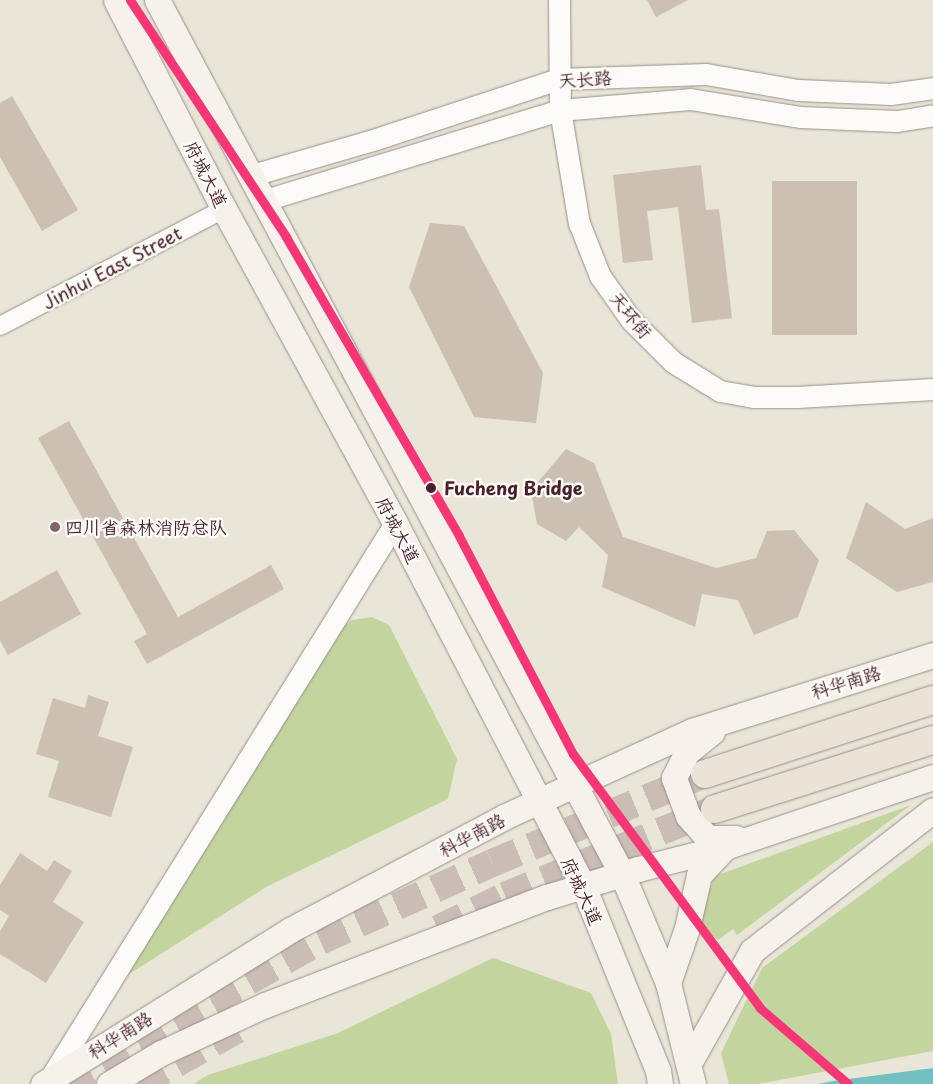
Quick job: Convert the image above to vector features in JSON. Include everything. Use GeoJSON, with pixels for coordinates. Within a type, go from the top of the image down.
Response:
{"type":"FeatureCollection","features":[{"type":"Feature","properties":{"kind":"highway"},"geometry":{"type":"LineString","coordinates":[[705,774],[933,700]]}},
{"type":"Feature","properties":{"kind":"highway"},"geometry":{"type":"LineString","coordinates":[[715,809],[933,740]]}},
{"type":"Feature","properties":{"kind":"main road","name":"府城大道"},"geometry":{"type":"LineString","coordinates":[[116,0],[224,209],[395,523],[583,886],[659,1078]]}},
{"type":"Feature","properties":{"kind":"main road","name":"府城大道"},"geometry":{"type":"LineString","coordinates":[[157,0],[262,201],[622,874],[668,983],[691,1074]]}},
{"type":"Feature","properties":{"kind":"main road","name":"科华南路"},"geometry":{"type":"LineString","coordinates":[[46,1082],[290,930],[575,784],[692,731],[933,655]]}},
{"type":"Feature","properties":{"kind":"main road"},"geometry":{"type":"LineString","coordinates":[[728,720],[686,752],[674,778],[688,816],[708,838],[752,838]]}},
{"type":"Feature","properties":{"kind":"main road","name":"科华南路"},"geometry":{"type":"LineString","coordinates":[[110,1084],[161,1054],[265,1005],[428,942],[583,886],[725,847],[933,777]]}},
{"type":"Feature","properties":{"kind":"main road"},"geometry":{"type":"LineString","coordinates":[[691,1074],[752,951],[933,810]]}},
{"type":"Feature","properties":{"kind":"main road"},"geometry":{"type":"LineString","coordinates":[[668,983],[687,928],[698,875],[725,847]]}},
{"type":"Feature","properties":{"kind":"street","name":"天环街"},"geometry":{"type":"LineString","coordinates":[[559,0],[558,79],[560,110],[579,223],[600,276],[631,320],[673,362],[720,392],[754,397],[797,397],[933,389]]}},
{"type":"Feature","properties":{"kind":"street","name":"天长路"},"geometry":{"type":"LineString","coordinates":[[249,176],[376,140],[558,79],[706,74],[798,90],[891,94],[933,88]]}},
{"type":"Feature","properties":{"kind":"street","name":"天长路"},"geometry":{"type":"LineString","coordinates":[[262,201],[560,110],[690,99],[800,117],[897,121],[933,116]]}},
{"type":"Feature","properties":{"kind":"street","name":"Jinhui East Street"},"geometry":{"type":"LineString","coordinates":[[0,326],[224,209]]}},
{"type":"Feature","properties":{"kind":"street"},"geometry":{"type":"LineString","coordinates":[[46,1082],[395,523]]}},
{"type":"Feature","properties":{"kind":"green space"},"geometry":{"type":"Polygon","coordinates":[[[372,617],[389,625],[457,759],[448,799],[268,886],[123,978],[334,634],[352,620],[372,617]]]}},
{"type":"Feature","properties":{"kind":"green space"},"geometry":{"type":"Polygon","coordinates":[[[911,805],[737,935],[733,929],[718,940],[697,922],[715,876],[911,805]]]}},
{"type":"Feature","properties":{"kind":"green space"},"geometry":{"type":"Polygon","coordinates":[[[933,842],[933,1051],[758,1084],[729,1084],[721,1053],[762,968],[933,842]]]}},
{"type":"Feature","properties":{"kind":"green space"},"geometry":{"type":"Polygon","coordinates":[[[493,958],[591,993],[611,1034],[618,1084],[193,1084],[208,1075],[338,1033],[493,958]]]}},
{"type":"Feature","properties":{"kind":"water"},"geometry":{"type":"Polygon","coordinates":[[[933,1068],[933,1084],[818,1084],[833,1081],[933,1068]]]}},
{"type":"Feature","properties":{"kind":"building"},"geometry":{"type":"Polygon","coordinates":[[[647,0],[688,0],[656,17],[647,0]]]}},
{"type":"Feature","properties":{"kind":"building"},"geometry":{"type":"Polygon","coordinates":[[[12,96],[78,210],[42,231],[0,157],[0,103],[12,96]]]}},
{"type":"Feature","properties":{"kind":"building"},"geometry":{"type":"Polygon","coordinates":[[[701,165],[706,210],[719,209],[732,318],[692,323],[678,207],[647,211],[653,260],[623,263],[613,175],[701,165]]]}},
{"type":"Feature","properties":{"kind":"building"},"geometry":{"type":"Polygon","coordinates":[[[772,181],[857,181],[857,335],[772,335],[772,181]]]}},
{"type":"Feature","properties":{"kind":"building"},"geometry":{"type":"Polygon","coordinates":[[[430,223],[464,226],[543,373],[536,423],[474,417],[409,287],[430,223]]]}},
{"type":"Feature","properties":{"kind":"building"},"geometry":{"type":"Polygon","coordinates":[[[69,421],[178,617],[271,565],[284,589],[147,664],[134,641],[147,634],[38,438],[69,421]]]}},
{"type":"Feature","properties":{"kind":"building"},"geometry":{"type":"Polygon","coordinates":[[[566,449],[594,463],[623,537],[716,568],[756,558],[767,531],[794,530],[819,560],[798,617],[754,635],[738,600],[702,594],[695,627],[602,587],[608,555],[579,527],[566,541],[537,524],[531,490],[566,449]]]}},
{"type":"Feature","properties":{"kind":"building"},"geometry":{"type":"Polygon","coordinates":[[[866,502],[905,529],[933,518],[933,582],[897,592],[846,558],[866,502]]]}},
{"type":"Feature","properties":{"kind":"building"},"geometry":{"type":"Polygon","coordinates":[[[57,570],[81,614],[8,655],[0,641],[0,602],[57,570]]]}},
{"type":"Feature","properties":{"kind":"building"},"geometry":{"type":"Polygon","coordinates":[[[88,695],[109,702],[98,736],[133,747],[111,817],[48,797],[59,761],[36,754],[53,698],[85,708],[88,695]]]}},
{"type":"Feature","properties":{"kind":"building"},"geometry":{"type":"Polygon","coordinates":[[[20,853],[47,871],[54,860],[72,871],[53,902],[84,922],[46,983],[0,954],[0,931],[9,916],[0,910],[0,885],[20,853]]]}},
{"type":"Feature","properties":{"kind":"tunnel"},"geometry":{"type":"LineString","coordinates":[[65,1084],[320,941],[492,863],[705,774]]}},
{"type":"Feature","properties":{"kind":"tunnel"},"geometry":{"type":"LineString","coordinates":[[438,929],[505,896],[713,810]]}},
{"type":"Feature","properties":{"kind":"tunnel"},"geometry":{"type":"LineString","coordinates":[[139,1084],[247,1024]]}},
{"type":"Feature","properties":{"kind":"transit line"},"geometry":{"type":"LineString","coordinates":[[130,0],[286,237],[459,536],[573,754],[760,1008],[848,1084]]}},
{"type":"Feature","properties":{"kind":"place","name":"Fucheng Bridge"},"geometry":{"type":"Point","coordinates":[431,488]}},
{"type":"Feature","properties":{"kind":"place","name":"四川省森林消防总队"},"geometry":{"type":"Point","coordinates":[55,527]}}]}
